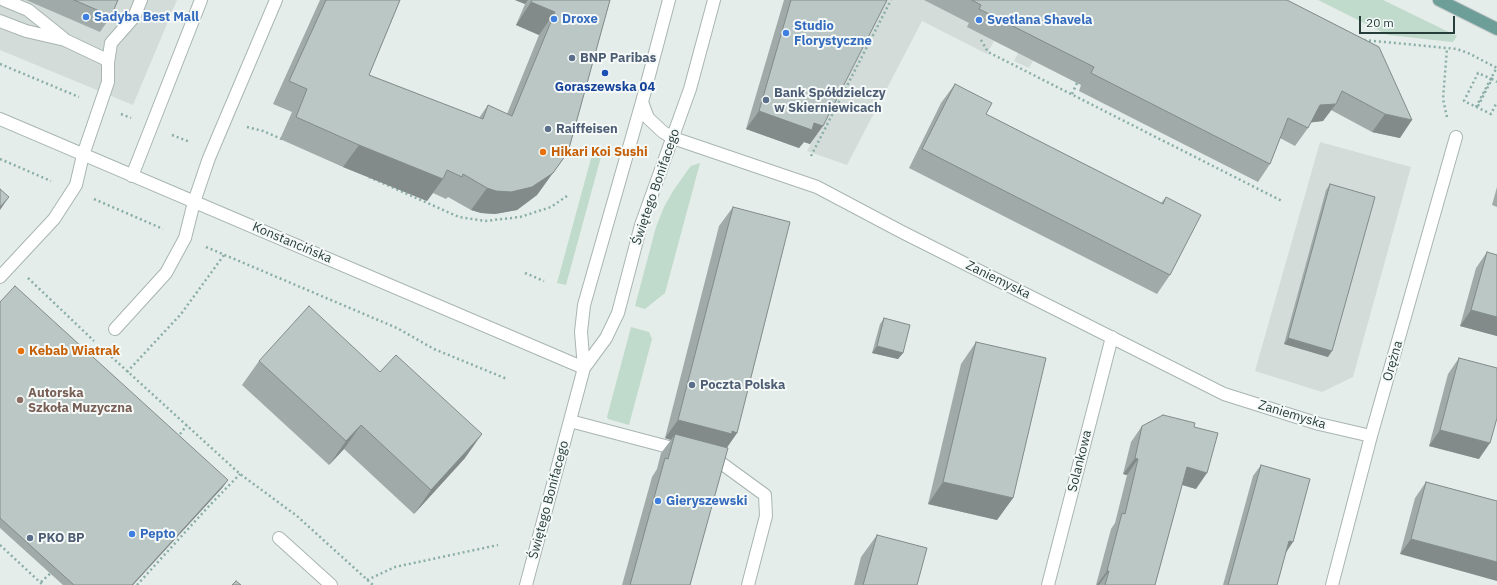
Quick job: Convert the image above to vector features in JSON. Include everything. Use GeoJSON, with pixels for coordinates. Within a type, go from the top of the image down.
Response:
{"type":"FeatureCollection","features":[{"type":"Feature","properties":{"kind":"main road"},"geometry":{"type":"LineString","coordinates":[[1439,0],[1497,29]]}},
{"type":"Feature","properties":{"kind":"street"},"geometry":{"type":"LineString","coordinates":[[4,0],[28,10],[65,40]]}},
{"type":"Feature","properties":{"kind":"street"},"geometry":{"type":"LineString","coordinates":[[0,277],[54,219],[73,191],[76,185],[83,155],[108,82],[108,63],[112,43],[134,17],[142,0]]}},
{"type":"Feature","properties":{"kind":"street"},"geometry":{"type":"LineString","coordinates":[[132,176],[201,0]]}},
{"type":"Feature","properties":{"kind":"street"},"geometry":{"type":"LineString","coordinates":[[115,329],[166,273],[185,238],[194,202],[209,158],[276,0]]}},
{"type":"Feature","properties":{"kind":"street","name":"Świętego Bonifacego"},"geometry":{"type":"LineString","coordinates":[[526,585],[584,368],[580,332],[584,304],[642,102],[669,0]]}},
{"type":"Feature","properties":{"kind":"street","name":"Świętego Bonifacego"},"geometry":{"type":"LineString","coordinates":[[584,368],[606,338],[618,313],[641,225],[690,89],[714,0]]}},
{"type":"Feature","properties":{"kind":"street"},"geometry":{"type":"LineString","coordinates":[[0,21],[26,31],[65,40],[105,59],[108,63]]}},
{"type":"Feature","properties":{"kind":"street","name":"Zaniemyska"},"geometry":{"type":"LineString","coordinates":[[642,102],[648,118],[663,132],[673,138],[817,187],[915,239],[1224,394],[1319,424],[1371,436]]}},
{"type":"Feature","properties":{"kind":"street","name":"Konstancińska"},"geometry":{"type":"LineString","coordinates":[[0,119],[584,368]]}},
{"type":"Feature","properties":{"kind":"street","name":"Orężna"},"geometry":{"type":"LineString","coordinates":[[1332,585],[1371,436],[1456,137]]}},
{"type":"Feature","properties":{"kind":"street","name":"Solankowa"},"geometry":{"type":"LineString","coordinates":[[1048,585],[1112,337]]}},
{"type":"Feature","properties":{"kind":"street"},"geometry":{"type":"LineString","coordinates":[[570,421],[717,460],[765,495],[766,516],[748,585]]}},
{"type":"Feature","properties":{"kind":"street"},"geometry":{"type":"LineString","coordinates":[[279,538],[331,585]]}},
{"type":"Feature","properties":{"kind":"path"},"geometry":{"type":"LineString","coordinates":[[811,156],[891,0]]}},
{"type":"Feature","properties":{"kind":"path"},"geometry":{"type":"LineString","coordinates":[[981,40],[988,52],[1282,201]]}},
{"type":"Feature","properties":{"kind":"path"},"geometry":{"type":"LineString","coordinates":[[1361,40],[1457,48],[1497,67],[1477,107]]}},
{"type":"Feature","properties":{"kind":"path"},"geometry":{"type":"LineString","coordinates":[[1447,48],[1443,99],[1444,109],[1456,137]]}},
{"type":"Feature","properties":{"kind":"path"},"geometry":{"type":"LineString","coordinates":[[1497,82],[1478,73],[1464,101],[1491,114],[1497,102]]}},
{"type":"Feature","properties":{"kind":"path"},"geometry":{"type":"LineString","coordinates":[[1477,107],[1492,79]]}},
{"type":"Feature","properties":{"kind":"path"},"geometry":{"type":"LineString","coordinates":[[1072,94],[1077,83]]}},
{"type":"Feature","properties":{"kind":"path"},"geometry":{"type":"LineString","coordinates":[[225,121],[263,131],[285,141]]}},
{"type":"Feature","properties":{"kind":"path"},"geometry":{"type":"LineString","coordinates":[[0,159],[397,328],[434,349],[507,379]]}},
{"type":"Feature","properties":{"kind":"path"},"geometry":{"type":"LineString","coordinates":[[365,176],[459,217],[485,221],[520,217],[551,207],[567,196]]}},
{"type":"Feature","properties":{"kind":"path"},"geometry":{"type":"LineString","coordinates":[[127,372],[181,314],[224,255]]}},
{"type":"Feature","properties":{"kind":"path"},"geometry":{"type":"LineString","coordinates":[[12,264],[98,344]]}},
{"type":"Feature","properties":{"kind":"path"},"geometry":{"type":"LineString","coordinates":[[525,273],[544,281]]}},
{"type":"Feature","properties":{"kind":"path"},"geometry":{"type":"LineString","coordinates":[[104,350],[240,474],[297,516],[373,585]]}},
{"type":"Feature","properties":{"kind":"path"},"geometry":{"type":"LineString","coordinates":[[174,442],[187,426]]}},
{"type":"Feature","properties":{"kind":"path"},"geometry":{"type":"LineString","coordinates":[[137,585],[240,474]]}},
{"type":"Feature","properties":{"kind":"path"},"geometry":{"type":"LineString","coordinates":[[0,545],[42,584],[55,569]]}},
{"type":"Feature","properties":{"kind":"path"},"geometry":{"type":"LineString","coordinates":[[367,580],[395,567],[498,545]]}},
{"type":"Feature","properties":{"kind":"shaded area"},"geometry":{"type":"Polygon","coordinates":[[[0,0],[177,0],[133,105],[0,50],[0,0]]]}},
{"type":"Feature","properties":{"kind":"shaded area"},"geometry":{"type":"Polygon","coordinates":[[[883,0],[1125,0],[1081,85],[1033,61],[1029,68],[1014,61],[1018,53],[994,41],[987,54],[922,21],[847,165],[807,151],[883,0]]]}},
{"type":"Feature","properties":{"kind":"shaded area"},"geometry":{"type":"Polygon","coordinates":[[[1320,142],[1411,167],[1353,377],[1322,392],[1255,371],[1320,142]]]}},
{"type":"Feature","properties":{"kind":"green space"},"geometry":{"type":"Polygon","coordinates":[[[1318,0],[1383,0],[1457,36],[1453,42],[1388,35],[1318,0]]]}},
{"type":"Feature","properties":{"kind":"green space"},"geometry":{"type":"Polygon","coordinates":[[[593,151],[602,153],[566,285],[557,283],[593,151]]]}},
{"type":"Feature","properties":{"kind":"green space"},"geometry":{"type":"Polygon","coordinates":[[[700,163],[665,293],[645,309],[635,306],[656,227],[664,207],[673,191],[691,166],[700,163]]]}},
{"type":"Feature","properties":{"kind":"green space"},"geometry":{"type":"Polygon","coordinates":[[[631,327],[649,332],[652,339],[629,425],[608,419],[607,417],[631,327]]]}},
{"type":"Feature","properties":{"kind":"building"},"geometry":{"type":"Polygon","coordinates":[[[74,0],[118,0],[111,16],[74,0]]]}},
{"type":"Feature","properties":{"kind":"building"},"geometry":{"type":"Polygon","coordinates":[[[326,0],[400,0],[369,75],[483,119],[488,105],[512,116],[555,12],[531,2],[532,0],[610,0],[568,152],[553,173],[532,187],[511,192],[496,191],[487,188],[463,174],[462,177],[447,170],[443,179],[359,145],[296,117],[307,89],[289,81],[326,0]]]}},
{"type":"Feature","properties":{"kind":"building"},"geometry":{"type":"Polygon","coordinates":[[[791,0],[887,0],[823,126],[814,123],[812,130],[759,111],[791,0]]]}},
{"type":"Feature","properties":{"kind":"building"},"geometry":{"type":"Polygon","coordinates":[[[972,0],[1287,0],[1379,47],[1412,120],[1385,114],[1342,91],[1336,104],[1320,105],[1308,128],[1288,118],[1270,164],[1091,73],[1094,67],[979,9],[981,5],[972,0]]]}},
{"type":"Feature","properties":{"kind":"building"},"geometry":{"type":"Polygon","coordinates":[[[955,84],[992,103],[986,114],[1163,204],[1166,197],[1201,215],[1170,275],[922,149],[955,84]]]}},
{"type":"Feature","properties":{"kind":"building"},"geometry":{"type":"Polygon","coordinates":[[[1330,184],[1375,197],[1332,351],[1288,338],[1330,184]]]}},
{"type":"Feature","properties":{"kind":"building"},"geometry":{"type":"Polygon","coordinates":[[[0,189],[9,197],[0,207],[0,189]]]}},
{"type":"Feature","properties":{"kind":"building"},"geometry":{"type":"Polygon","coordinates":[[[733,207],[790,222],[737,433],[732,431],[732,434],[678,420],[733,207]]]}},
{"type":"Feature","properties":{"kind":"building"},"geometry":{"type":"Polygon","coordinates":[[[1487,252],[1497,255],[1497,317],[1471,310],[1487,252]]]}},
{"type":"Feature","properties":{"kind":"building"},"geometry":{"type":"Polygon","coordinates":[[[15,286],[228,480],[132,585],[74,585],[0,518],[0,302],[15,286]]]}},
{"type":"Feature","properties":{"kind":"building"},"geometry":{"type":"Polygon","coordinates":[[[309,306],[380,372],[396,355],[482,434],[431,490],[361,425],[346,441],[259,361],[309,306]]]}},
{"type":"Feature","properties":{"kind":"building"},"geometry":{"type":"Polygon","coordinates":[[[884,318],[910,325],[903,353],[877,346],[884,318]]]}},
{"type":"Feature","properties":{"kind":"building"},"geometry":{"type":"Polygon","coordinates":[[[976,342],[1046,358],[1013,498],[943,482],[976,342]]]}},
{"type":"Feature","properties":{"kind":"building"},"geometry":{"type":"Polygon","coordinates":[[[1459,358],[1497,368],[1497,418],[1490,443],[1440,430],[1459,358]]]}},
{"type":"Feature","properties":{"kind":"building"},"geometry":{"type":"Polygon","coordinates":[[[1163,415],[1195,423],[1194,427],[1218,433],[1207,473],[1187,467],[1155,585],[1105,585],[1109,571],[1107,571],[1122,513],[1125,514],[1138,459],[1135,458],[1142,426],[1163,415]]]}},
{"type":"Feature","properties":{"kind":"building"},"geometry":{"type":"Polygon","coordinates":[[[675,434],[728,448],[690,585],[630,585],[665,458],[668,459],[675,434]]]}},
{"type":"Feature","properties":{"kind":"building"},"geometry":{"type":"Polygon","coordinates":[[[1261,465],[1310,479],[1293,542],[1289,541],[1277,585],[1228,585],[1261,465]]]}},
{"type":"Feature","properties":{"kind":"building"},"geometry":{"type":"Polygon","coordinates":[[[1426,482],[1497,501],[1497,562],[1411,539],[1426,482]]]}},
{"type":"Feature","properties":{"kind":"building"},"geometry":{"type":"Polygon","coordinates":[[[877,535],[927,548],[917,585],[863,585],[877,535]]]}},
{"type":"Feature","properties":{"kind":"building"},"geometry":{"type":"Polygon","coordinates":[[[236,581],[241,585],[232,585],[236,581]]]}},
{"type":"Feature","properties":{"kind":"place","name":"Sadyba Best Mall"},"geometry":{"type":"Point","coordinates":[86,17]}},
{"type":"Feature","properties":{"kind":"place","name":"Droxe"},"geometry":{"type":"Point","coordinates":[554,19]}},
{"type":"Feature","properties":{"kind":"place","name":"Svetlana Shavela"},"geometry":{"type":"Point","coordinates":[979,20]}},
{"type":"Feature","properties":{"kind":"place","name":"Studio Florystyczne"},"geometry":{"type":"Point","coordinates":[786,33]}},
{"type":"Feature","properties":{"kind":"place","name":"BNP Paribas"},"geometry":{"type":"Point","coordinates":[572,58]}},
{"type":"Feature","properties":{"kind":"place","name":"Goraszewska 04"},"geometry":{"type":"Point","coordinates":[605,73]}},
{"type":"Feature","properties":{"kind":"place","name":"Bank Spółdzielczy w Skierniewicach"},"geometry":{"type":"Point","coordinates":[766,100]}},
{"type":"Feature","properties":{"kind":"place","name":"Raiffeisen"},"geometry":{"type":"Point","coordinates":[548,129]}},
{"type":"Feature","properties":{"kind":"place","name":"Hikari Koi Sushi"},"geometry":{"type":"Point","coordinates":[543,152]}},
{"type":"Feature","properties":{"kind":"place","name":"Kebab Wiatrak"},"geometry":{"type":"Point","coordinates":[21,351]}},
{"type":"Feature","properties":{"kind":"place","name":"Poczta Polska"},"geometry":{"type":"Point","coordinates":[692,385]}},
{"type":"Feature","properties":{"kind":"place","name":"Autorska Szkoła Muzyczna"},"geometry":{"type":"Point","coordinates":[20,400]}},
{"type":"Feature","properties":{"kind":"place","name":"Gieryszewski"},"geometry":{"type":"Point","coordinates":[658,501]}},
{"type":"Feature","properties":{"kind":"place","name":"Pepto"},"geometry":{"type":"Point","coordinates":[132,534]}},
{"type":"Feature","properties":{"kind":"place","name":"PKO BP"},"geometry":{"type":"Point","coordinates":[30,538]}}]}
